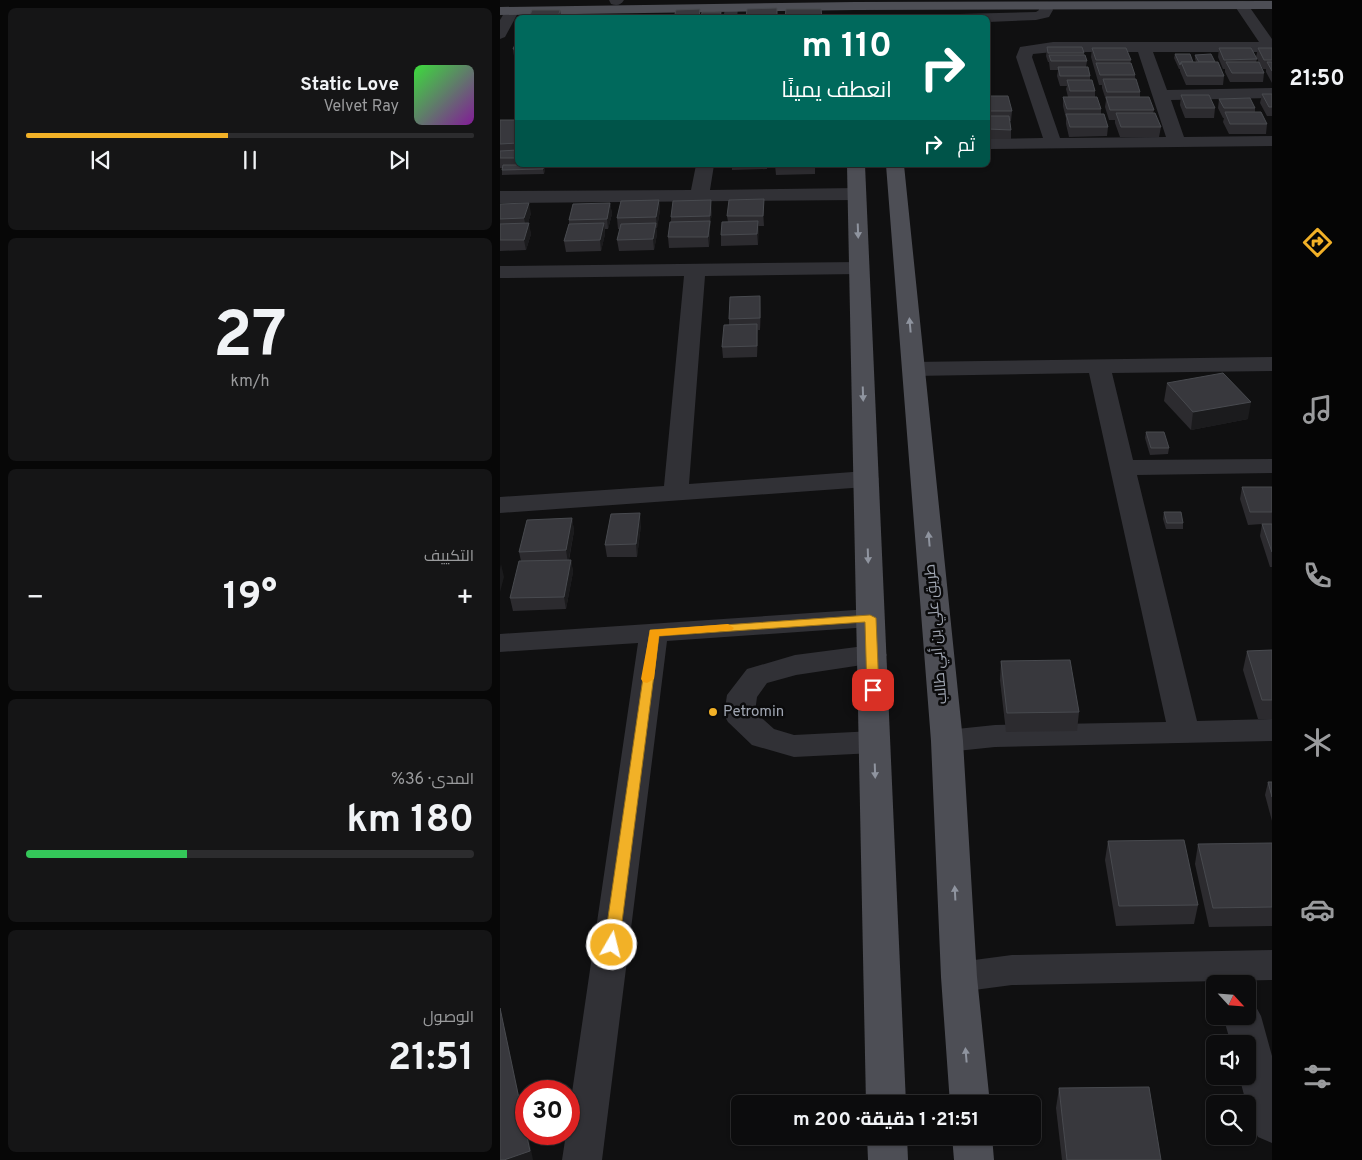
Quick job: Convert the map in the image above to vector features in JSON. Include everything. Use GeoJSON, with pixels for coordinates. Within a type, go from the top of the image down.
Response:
{"type":"FeatureCollection","features":[{"type":"Feature","properties":{"kind":"main road"},"geometry":{"type":"LineString","coordinates":[[504,8],[616,0],[757,0]]}},
{"type":"Feature","properties":{"kind":"main road"},"geometry":{"type":"LineString","coordinates":[[504,8],[730,13],[855,8],[1272,4]]}},
{"type":"Feature","properties":{"kind":"main road"},"geometry":{"type":"LineString","coordinates":[[856,167],[886,1095]]}},
{"type":"Feature","properties":{"kind":"main road","name":"طريق علي بن أبي طالب"},"geometry":{"type":"LineString","coordinates":[[895,167],[947,741],[959,977],[969,1095]]}},
{"type":"Feature","properties":{"kind":"main road"},"geometry":{"type":"LineString","coordinates":[[887,1145],[888,1160]]}},
{"type":"Feature","properties":{"kind":"main road"},"geometry":{"type":"LineString","coordinates":[[973,1145],[974,1160]]}},
{"type":"Feature","properties":{"kind":"street"},"geometry":{"type":"LineString","coordinates":[[1241,5],[1271,47]]}},
{"type":"Feature","properties":{"kind":"street"},"geometry":{"type":"LineString","coordinates":[[990,17],[1036,16],[1044,14],[1045,6]]}},
{"type":"Feature","properties":{"kind":"street"},"geometry":{"type":"LineString","coordinates":[[500,34],[504,8]]}},
{"type":"Feature","properties":{"kind":"street"},"geometry":{"type":"LineString","coordinates":[[1053,143],[1024,56],[1026,50],[1053,47],[1271,47]]}},
{"type":"Feature","properties":{"kind":"street"},"geometry":{"type":"LineString","coordinates":[[1144,47],[1177,142]]}},
{"type":"Feature","properties":{"kind":"street"},"geometry":{"type":"LineString","coordinates":[[1161,95],[1272,93]]}},
{"type":"Feature","properties":{"kind":"street"},"geometry":{"type":"LineString","coordinates":[[990,144],[1272,141]]}},
{"type":"Feature","properties":{"kind":"street"},"geometry":{"type":"LineString","coordinates":[[700,196],[705,167]]}},
{"type":"Feature","properties":{"kind":"street"},"geometry":{"type":"LineString","coordinates":[[500,197],[857,194]]}},
{"type":"Feature","properties":{"kind":"street"},"geometry":{"type":"LineString","coordinates":[[500,272],[859,268]]}},
{"type":"Feature","properties":{"kind":"street"},"geometry":{"type":"LineString","coordinates":[[676,493],[696,270]]}},
{"type":"Feature","properties":{"kind":"street"},"geometry":{"type":"LineString","coordinates":[[913,369],[1272,364]]}},
{"type":"Feature","properties":{"kind":"street"},"geometry":{"type":"LineString","coordinates":[[1099,366],[1184,732]]}},
{"type":"Feature","properties":{"kind":"street"},"geometry":{"type":"LineString","coordinates":[[1123,468],[1272,466]]}},
{"type":"Feature","properties":{"kind":"street"},"geometry":{"type":"LineString","coordinates":[[500,505],[866,479]]}},
{"type":"Feature","properties":{"kind":"street"},"geometry":{"type":"LineString","coordinates":[[500,643],[870,618]]}},
{"type":"Feature","properties":{"kind":"street"},"geometry":{"type":"LineString","coordinates":[[582,1160],[654,633]]}},
{"type":"Feature","properties":{"kind":"street"},"geometry":{"type":"LineString","coordinates":[[872,655],[794,664],[757,676],[742,695],[739,715],[763,737],[794,746],[874,742]]}},
{"type":"Feature","properties":{"kind":"street"},"geometry":{"type":"LineString","coordinates":[[947,741],[995,736],[1272,730]]}},
{"type":"Feature","properties":{"kind":"street"},"geometry":{"type":"LineString","coordinates":[[959,977],[1012,970],[1231,975],[1272,965]]}},
{"type":"Feature","properties":{"kind":"street"},"geometry":{"type":"LineString","coordinates":[[1244,1025],[1272,1125]]}},
{"type":"Feature","properties":{"kind":"building"},"geometry":{"type":"Polygon","coordinates":[[[777,8],[777,15],[746,15],[747,9],[777,8]]]}},
{"type":"Feature","properties":{"kind":"building"},"geometry":{"type":"Polygon","coordinates":[[[700,9],[699,15],[675,15],[676,10],[700,9]]]}},
{"type":"Feature","properties":{"kind":"building"},"geometry":{"type":"Polygon","coordinates":[[[786,9],[821,9],[822,15],[785,15],[786,9]]]}},
{"type":"Feature","properties":{"kind":"building"},"geometry":{"type":"Polygon","coordinates":[[[532,10],[560,10],[559,15],[530,15],[532,10]]]}},
{"type":"Feature","properties":{"kind":"building"},"geometry":{"type":"Polygon","coordinates":[[[702,12],[721,12],[720,15],[702,15],[702,12]]]}},
{"type":"Feature","properties":{"kind":"building"},"geometry":{"type":"Polygon","coordinates":[[[1047,47],[1082,47],[1084,53],[1048,53],[1047,47]]]}},
{"type":"Feature","properties":{"kind":"building"},"geometry":{"type":"Polygon","coordinates":[[[1092,48],[1126,48],[1131,60],[1096,60],[1092,48]]]}},
{"type":"Feature","properties":{"kind":"building"},"geometry":{"type":"Polygon","coordinates":[[[1219,48],[1251,48],[1257,59],[1224,60],[1219,48]]]}},
{"type":"Feature","properties":{"kind":"building"},"geometry":{"type":"Polygon","coordinates":[[[1258,48],[1272,48],[1272,60],[1264,60],[1258,48]]]}},
{"type":"Feature","properties":{"kind":"building"},"geometry":{"type":"Polygon","coordinates":[[[1175,54],[1190,54],[1193,62],[1181,62],[1180,65],[1175,54]]]}},
{"type":"Feature","properties":{"kind":"building"},"geometry":{"type":"Polygon","coordinates":[[[1211,54],[1215,62],[1199,62],[1195,55],[1211,54]]]}},
{"type":"Feature","properties":{"kind":"building"},"geometry":{"type":"Polygon","coordinates":[[[1049,55],[1085,55],[1087,61],[1051,61],[1049,55]]]}},
{"type":"Feature","properties":{"kind":"building"},"geometry":{"type":"Polygon","coordinates":[[[1181,62],[1218,62],[1224,76],[1187,76],[1181,62]]]}},
{"type":"Feature","properties":{"kind":"building"},"geometry":{"type":"Polygon","coordinates":[[[1226,62],[1259,62],[1264,73],[1232,73],[1226,62]]]}},
{"type":"Feature","properties":{"kind":"building"},"geometry":{"type":"Polygon","coordinates":[[[1267,62],[1272,62],[1272,71],[1267,62]]]}},
{"type":"Feature","properties":{"kind":"building"},"geometry":{"type":"Polygon","coordinates":[[[1096,63],[1131,63],[1135,75],[1100,75],[1096,63]]]}},
{"type":"Feature","properties":{"kind":"building"},"geometry":{"type":"Polygon","coordinates":[[[1058,67],[1088,67],[1090,76],[1060,76],[1058,67]]]}},
{"type":"Feature","properties":{"kind":"building"},"geometry":{"type":"Polygon","coordinates":[[[1103,79],[1136,79],[1140,92],[1107,92],[1103,79]]]}},
{"type":"Feature","properties":{"kind":"building"},"geometry":{"type":"Polygon","coordinates":[[[1067,80],[1092,80],[1095,91],[1070,91],[1067,80]]]}},
{"type":"Feature","properties":{"kind":"building"},"geometry":{"type":"Polygon","coordinates":[[[1262,94],[1272,94],[1272,107],[1269,107],[1262,94]]]}},
{"type":"Feature","properties":{"kind":"building"},"geometry":{"type":"Polygon","coordinates":[[[1181,95],[1209,95],[1215,108],[1186,108],[1181,95]]]}},
{"type":"Feature","properties":{"kind":"building"},"geometry":{"type":"Polygon","coordinates":[[[990,96],[1008,96],[1012,111],[990,111],[990,96]]]}},
{"type":"Feature","properties":{"kind":"building"},"geometry":{"type":"Polygon","coordinates":[[[1063,97],[1097,97],[1101,109],[1067,109],[1063,97]]]}},
{"type":"Feature","properties":{"kind":"building"},"geometry":{"type":"Polygon","coordinates":[[[1106,97],[1149,97],[1154,110],[1110,110],[1106,97]]]}},
{"type":"Feature","properties":{"kind":"building"},"geometry":{"type":"Polygon","coordinates":[[[1250,98],[1255,108],[1224,108],[1219,99],[1250,98]]]}},
{"type":"Feature","properties":{"kind":"building"},"geometry":{"type":"Polygon","coordinates":[[[1225,112],[1261,112],[1267,124],[1230,124],[1225,112]]]}},
{"type":"Feature","properties":{"kind":"building"},"geometry":{"type":"Polygon","coordinates":[[[1116,113],[1155,113],[1161,127],[1121,127],[1116,113]]]}},
{"type":"Feature","properties":{"kind":"building"},"geometry":{"type":"Polygon","coordinates":[[[1066,114],[1104,114],[1108,127],[1070,127],[1066,114]]]}},
{"type":"Feature","properties":{"kind":"building"},"geometry":{"type":"Polygon","coordinates":[[[990,116],[1009,116],[1011,130],[990,129],[990,116]]]}},
{"type":"Feature","properties":{"kind":"building"},"geometry":{"type":"Polygon","coordinates":[[[500,120],[515,120],[515,143],[500,144],[500,120]]]}},
{"type":"Feature","properties":{"kind":"building"},"geometry":{"type":"Polygon","coordinates":[[[515,150],[515,158],[500,158],[500,151],[515,150]]]}},
{"type":"Feature","properties":{"kind":"building"},"geometry":{"type":"Polygon","coordinates":[[[503,165],[544,167],[543,169],[502,170],[503,165]]]}},
{"type":"Feature","properties":{"kind":"building"},"geometry":{"type":"Polygon","coordinates":[[[764,199],[763,216],[727,216],[729,200],[764,199]]]}},
{"type":"Feature","properties":{"kind":"building"},"geometry":{"type":"Polygon","coordinates":[[[659,200],[656,217],[617,218],[621,201],[659,200]]]}},
{"type":"Feature","properties":{"kind":"building"},"geometry":{"type":"Polygon","coordinates":[[[711,200],[710,216],[671,217],[673,201],[711,200]]]}},
{"type":"Feature","properties":{"kind":"building"},"geometry":{"type":"Polygon","coordinates":[[[529,203],[524,218],[500,219],[500,204],[529,203]]]}},
{"type":"Feature","properties":{"kind":"building"},"geometry":{"type":"Polygon","coordinates":[[[610,203],[607,219],[569,220],[573,204],[610,203]]]}},
{"type":"Feature","properties":{"kind":"building"},"geometry":{"type":"Polygon","coordinates":[[[710,221],[708,237],[668,237],[670,222],[710,221]]]}},
{"type":"Feature","properties":{"kind":"building"},"geometry":{"type":"Polygon","coordinates":[[[758,221],[757,234],[721,235],[722,222],[758,221]]]}},
{"type":"Feature","properties":{"kind":"building"},"geometry":{"type":"Polygon","coordinates":[[[529,223],[524,240],[500,240],[500,224],[529,223]]]}},
{"type":"Feature","properties":{"kind":"building"},"geometry":{"type":"Polygon","coordinates":[[[604,223],[600,240],[564,241],[569,224],[604,223]]]}},
{"type":"Feature","properties":{"kind":"building"},"geometry":{"type":"Polygon","coordinates":[[[656,223],[653,239],[617,240],[621,224],[656,223]]]}},
{"type":"Feature","properties":{"kind":"building"},"geometry":{"type":"Polygon","coordinates":[[[760,296],[760,318],[729,319],[730,297],[760,296]]]}},
{"type":"Feature","properties":{"kind":"building"},"geometry":{"type":"Polygon","coordinates":[[[757,324],[757,346],[722,347],[724,325],[757,324]]]}},
{"type":"Feature","properties":{"kind":"building"},"geometry":{"type":"Polygon","coordinates":[[[1223,373],[1251,402],[1193,412],[1167,383],[1223,373]]]}},
{"type":"Feature","properties":{"kind":"building"},"geometry":{"type":"Polygon","coordinates":[[[1146,432],[1164,432],[1169,448],[1151,448],[1146,432]]]}},
{"type":"Feature","properties":{"kind":"building"},"geometry":{"type":"Polygon","coordinates":[[[1242,487],[1272,487],[1272,512],[1250,512],[1242,487]]]}},
{"type":"Feature","properties":{"kind":"building"},"geometry":{"type":"Polygon","coordinates":[[[1164,512],[1181,512],[1183,523],[1167,523],[1164,512]]]}},
{"type":"Feature","properties":{"kind":"building"},"geometry":{"type":"Polygon","coordinates":[[[640,513],[636,544],[605,545],[611,514],[640,513]]]}},
{"type":"Feature","properties":{"kind":"building"},"geometry":{"type":"Polygon","coordinates":[[[572,518],[566,550],[519,552],[527,520],[572,518]]]}},
{"type":"Feature","properties":{"kind":"building"},"geometry":{"type":"Polygon","coordinates":[[[1262,524],[1272,524],[1272,552],[1262,524]]]}},
{"type":"Feature","properties":{"kind":"building"},"geometry":{"type":"Polygon","coordinates":[[[571,560],[564,597],[510,598],[519,561],[571,560]]]}},
{"type":"Feature","properties":{"kind":"building"},"geometry":{"type":"Polygon","coordinates":[[[1272,650],[1272,700],[1262,700],[1247,651],[1272,650]]]}},
{"type":"Feature","properties":{"kind":"building"},"geometry":{"type":"Polygon","coordinates":[[[1070,660],[1079,712],[1007,713],[1001,661],[1070,660]]]}},
{"type":"Feature","properties":{"kind":"building"},"geometry":{"type":"Polygon","coordinates":[[[1268,782],[1272,782],[1272,797],[1268,782]]]}},
{"type":"Feature","properties":{"kind":"building"},"geometry":{"type":"Polygon","coordinates":[[[1184,840],[1198,905],[1119,906],[1108,841],[1184,840]]]}},
{"type":"Feature","properties":{"kind":"building"},"geometry":{"type":"Polygon","coordinates":[[[1272,843],[1272,907],[1213,908],[1198,844],[1272,843]]]}},
{"type":"Feature","properties":{"kind":"building"},"geometry":{"type":"Polygon","coordinates":[[[500,1008],[515,1080],[515,1145],[529,1145],[530,1151],[500,1160],[500,1008]]]}},
{"type":"Feature","properties":{"kind":"building"},"geometry":{"type":"Polygon","coordinates":[[[1149,1087],[1161,1160],[1067,1160],[1059,1088],[1149,1087]]]}},
{"type":"Feature","properties":{"kind":"slow traffic"},"geometry":{"type":"LineString","coordinates":[[647,679],[654,633],[728,628]]}},
{"type":"Feature","properties":{"kind":"place","name":"Petromin"},"geometry":{"type":"Point","coordinates":[713,712]}},
{"type":"Feature","properties":{"kind":"route"},"geometry":{"type":"LineString","coordinates":[[612,945],[654,633],[870,618],[873,690]]}}]}
